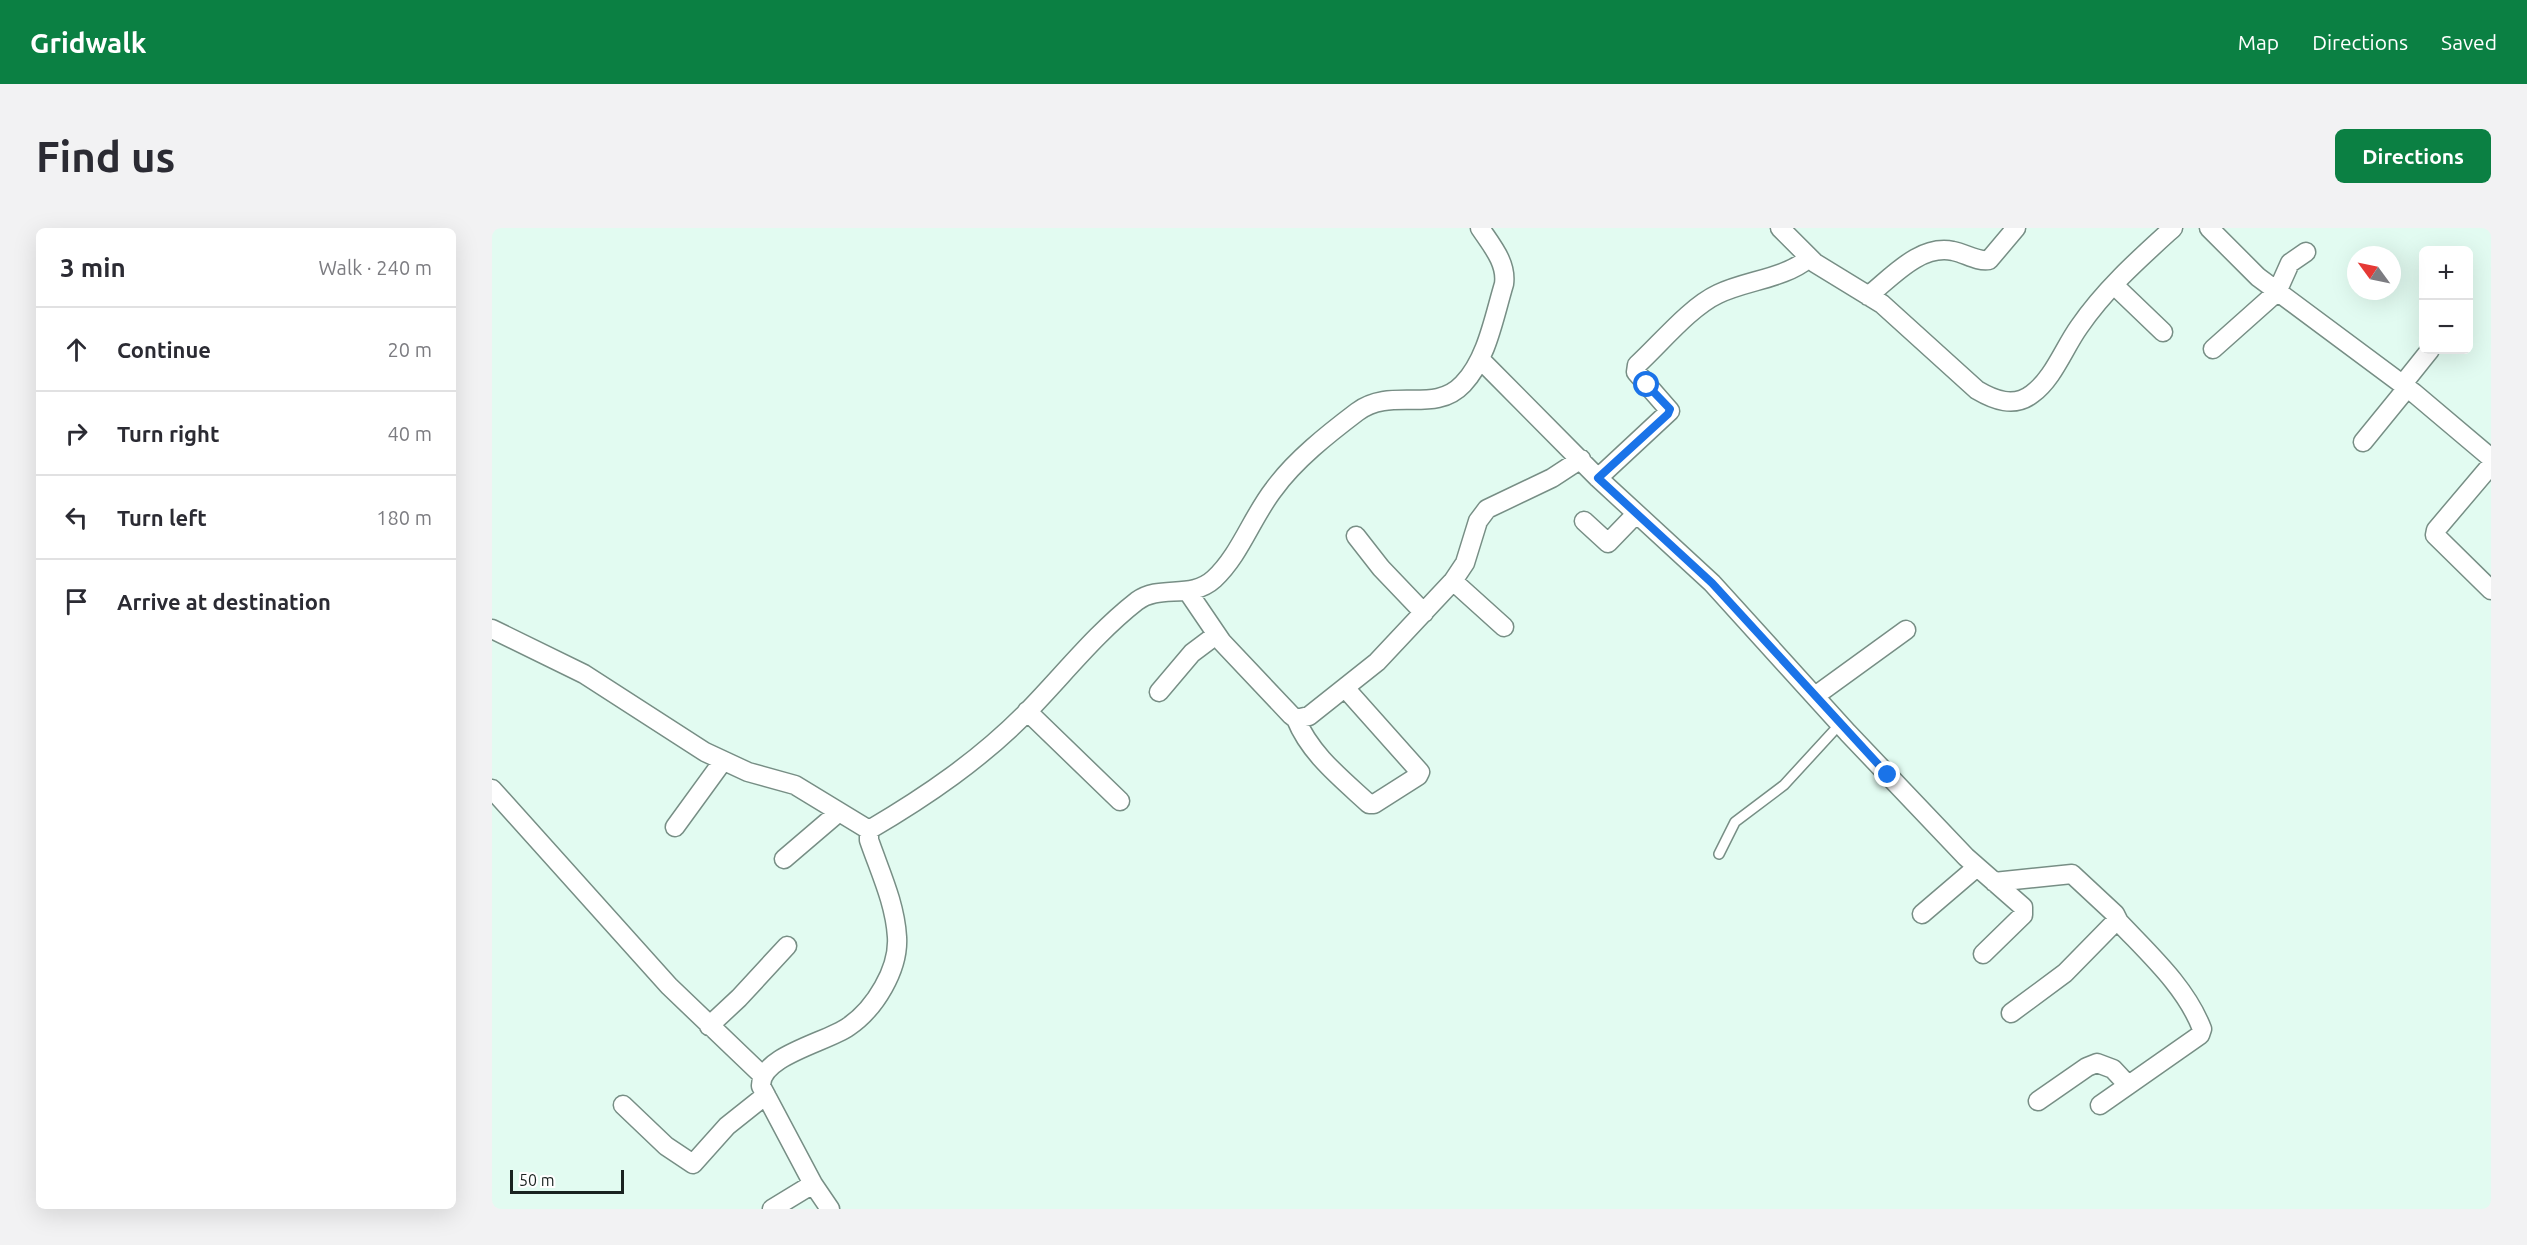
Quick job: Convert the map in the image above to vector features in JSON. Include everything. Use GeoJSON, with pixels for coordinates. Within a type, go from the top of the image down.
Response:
{"type":"FeatureCollection","features":[{"type":"Feature","properties":{"kind":"street"},"geometry":{"type":"LineString","coordinates":[[869,830],[955,777],[1027,711],[1100,633],[1139,600],[1161,592],[1188,592],[1212,581],[1226,566],[1274,488],[1294,466],[1359,411],[1390,399],[1440,400],[1465,382],[1480,358],[1506,272],[1480,228]]}},
{"type":"Feature","properties":{"kind":"street"},"geometry":{"type":"LineString","coordinates":[[1780,228],[1809,258],[1868,296],[1909,327],[1977,390],[1994,399],[2008,402],[2032,394],[2042,383],[2078,327],[2114,285],[2173,228]]}},
{"type":"Feature","properties":{"kind":"street"},"geometry":{"type":"LineString","coordinates":[[1868,296],[1927,253],[1953,251],[1989,260],[2016,228]]}},
{"type":"Feature","properties":{"kind":"street"},"geometry":{"type":"LineString","coordinates":[[2209,228],[2243,264],[2277,292],[2404,386],[2491,458]]}},
{"type":"Feature","properties":{"kind":"street"},"geometry":{"type":"LineString","coordinates":[[2213,349],[2277,292],[2290,263],[2306,252]]}},
{"type":"Feature","properties":{"kind":"street"},"geometry":{"type":"LineString","coordinates":[[1598,478],[1670,411],[1636,372],[1637,365],[1707,300],[1736,287],[1794,268],[1809,258]]}},
{"type":"Feature","properties":{"kind":"street"},"geometry":{"type":"LineString","coordinates":[[2114,285],[2163,332]]}},
{"type":"Feature","properties":{"kind":"street"},"geometry":{"type":"LineString","coordinates":[[2363,442],[2427,354]]}},
{"type":"Feature","properties":{"kind":"street"},"geometry":{"type":"LineString","coordinates":[[1480,358],[1598,478],[1712,583],[1840,724],[1977,867],[2023,907],[2024,912],[1983,954]]}},
{"type":"Feature","properties":{"kind":"street"},"geometry":{"type":"LineString","coordinates":[[1296,719],[1309,717],[1346,689],[1377,662],[1424,613],[1453,581],[1465,563],[1478,521],[1487,509],[1552,478],[1581,459]]}},
{"type":"Feature","properties":{"kind":"street"},"geometry":{"type":"LineString","coordinates":[[2491,465],[2436,530],[2435,535],[2491,590]]}},
{"type":"Feature","properties":{"kind":"street"},"geometry":{"type":"LineString","coordinates":[[1584,521],[1608,543],[1636,514]]}},
{"type":"Feature","properties":{"kind":"street"},"geometry":{"type":"LineString","coordinates":[[1356,536],[1424,613]]}},
{"type":"Feature","properties":{"kind":"street"},"geometry":{"type":"LineString","coordinates":[[1453,581],[1504,627]]}},
{"type":"Feature","properties":{"kind":"street"},"geometry":{"type":"LineString","coordinates":[[1188,592],[1216,635],[1296,719],[1300,730],[1327,765],[1369,804],[1374,804],[1418,776],[1420,772],[1346,689]]}},
{"type":"Feature","properties":{"kind":"street"},"geometry":{"type":"LineString","coordinates":[[492,629],[584,674],[665,728],[723,761],[748,772],[795,785],[869,830]]}},
{"type":"Feature","properties":{"kind":"street"},"geometry":{"type":"LineString","coordinates":[[1815,696],[1905,630]]}},
{"type":"Feature","properties":{"kind":"street"},"geometry":{"type":"LineString","coordinates":[[1159,692],[1192,653],[1216,635]]}},
{"type":"Feature","properties":{"kind":"street"},"geometry":{"type":"LineString","coordinates":[[1027,711],[1120,801]]}},
{"type":"Feature","properties":{"kind":"street"},"geometry":{"type":"LineString","coordinates":[[675,827],[723,761]]}},
{"type":"Feature","properties":{"kind":"street"},"geometry":{"type":"LineString","coordinates":[[492,789],[669,986],[762,1075]]}},
{"type":"Feature","properties":{"kind":"street"},"geometry":{"type":"LineString","coordinates":[[784,859],[839,812]]}},
{"type":"Feature","properties":{"kind":"street"},"geometry":{"type":"LineString","coordinates":[[830,1209],[813,1184],[761,1086],[762,1075],[784,1057],[849,1027],[878,995],[893,967],[897,939],[891,902],[869,840],[869,830]]}},
{"type":"Feature","properties":{"kind":"street"},"geometry":{"type":"LineString","coordinates":[[1922,914],[1977,867]]}},
{"type":"Feature","properties":{"kind":"street"},"geometry":{"type":"LineString","coordinates":[[1994,882],[2072,874],[2101,900],[2168,975],[2197,1016],[2202,1029],[2200,1035],[2100,1105]]}},
{"type":"Feature","properties":{"kind":"street"},"geometry":{"type":"LineString","coordinates":[[2011,1013],[2053,984],[2118,920]]}},
{"type":"Feature","properties":{"kind":"street"},"geometry":{"type":"LineString","coordinates":[[709,1026],[739,998],[787,946]]}},
{"type":"Feature","properties":{"kind":"street"},"geometry":{"type":"LineString","coordinates":[[2038,1101],[2097,1063],[2113,1069],[2127,1084]]}},
{"type":"Feature","properties":{"kind":"street"},"geometry":{"type":"LineString","coordinates":[[623,1105],[666,1146],[693,1164],[726,1126],[766,1095]]}},
{"type":"Feature","properties":{"kind":"street"},"geometry":{"type":"LineString","coordinates":[[772,1209],[813,1184]]}},
{"type":"Feature","properties":{"kind":"lane"},"geometry":{"type":"LineString","coordinates":[[1719,854],[1735,822],[1784,786],[1840,724]]}},
{"type":"Feature","properties":{"kind":"route"},"geometry":{"type":"LineString","coordinates":[[1647,385],[1670,411],[1598,478],[1712,583],[1888,775]]}}]}
